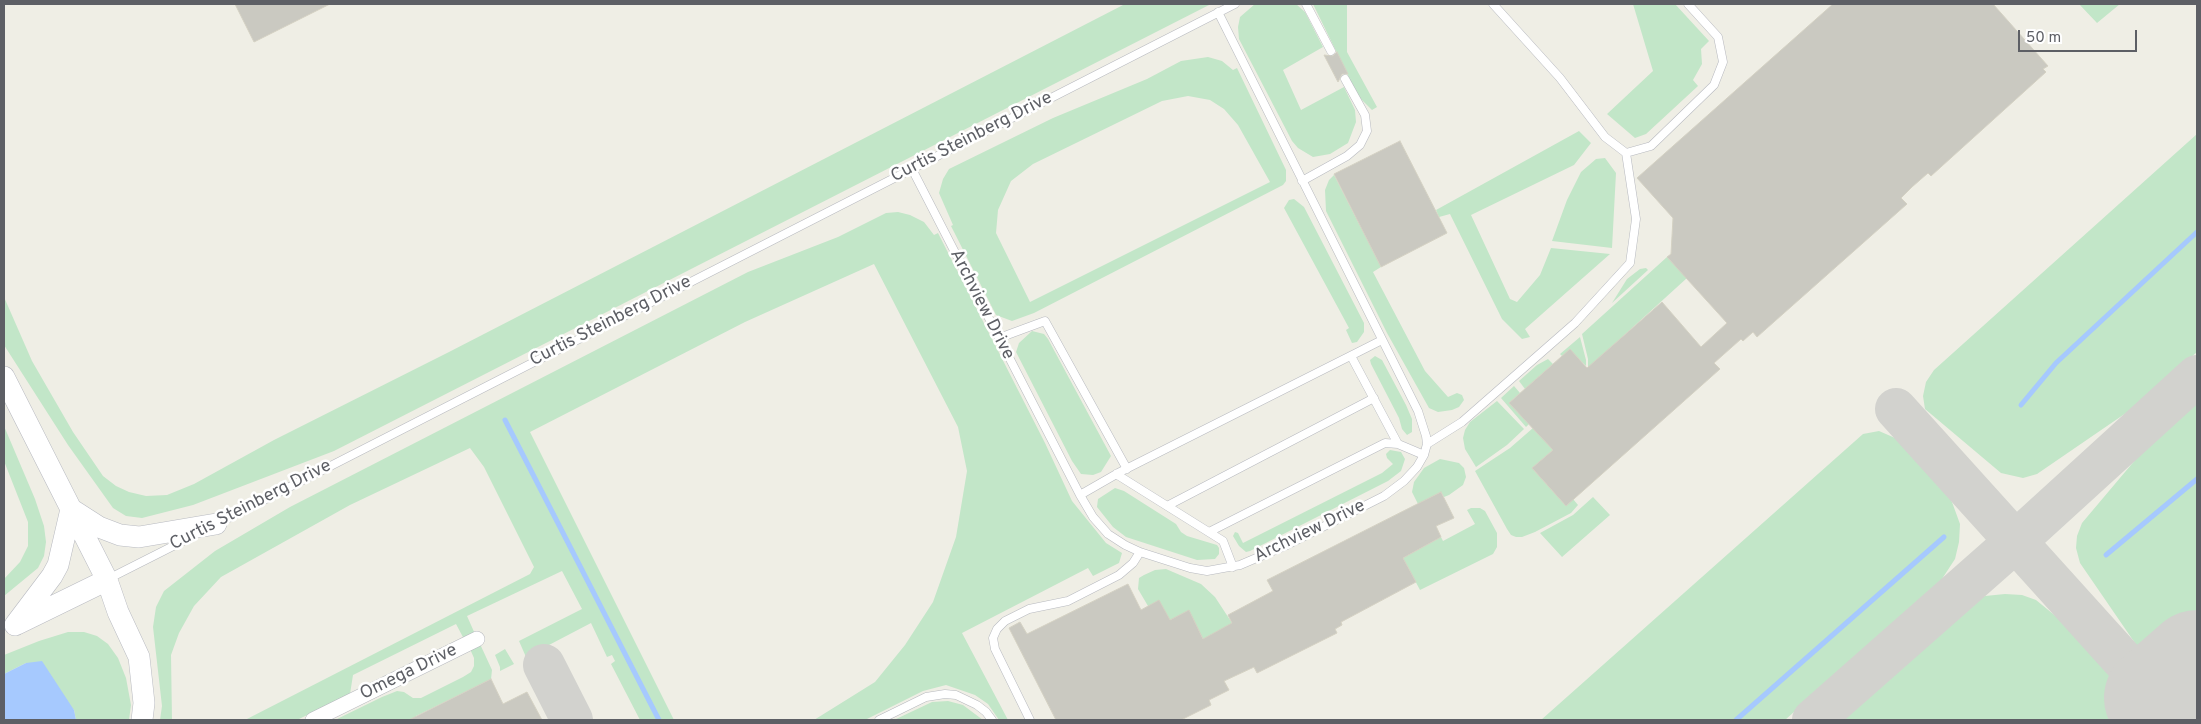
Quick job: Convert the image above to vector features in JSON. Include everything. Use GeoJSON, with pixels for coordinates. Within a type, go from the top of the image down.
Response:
{"type":"FeatureCollection","features":[{"type":"Feature","properties":{"kind":"street"},"geometry":{"type":"LineString","coordinates":[[4,377],[107,580],[118,612],[139,657],[144,703],[142,720]]}},
{"type":"Feature","properties":{"kind":"street"},"geometry":{"type":"LineString","coordinates":[[71,509],[100,526],[120,535],[129,536],[139,537],[216,524]]}},
{"type":"Feature","properties":{"kind":"street"},"geometry":{"type":"LineString","coordinates":[[9,627],[52,576],[58,565],[66,538],[71,509]]}},
{"type":"Feature","properties":{"kind":"street","name":"Curtis Steinberg Drive"},"geometry":{"type":"LineString","coordinates":[[9,627],[107,580]]}},
{"type":"Feature","properties":{"kind":"street","name":"Omega Drive"},"geometry":{"type":"LineString","coordinates":[[313,720],[477,639]]}},
{"type":"Feature","properties":{"kind":"lane","name":"Curtis Steinberg Drive"},"geometry":{"type":"LineString","coordinates":[[107,580],[1235,4]]}},
{"type":"Feature","properties":{"kind":"lane"},"geometry":{"type":"LineString","coordinates":[[1306,4],[1331,51]]}},
{"type":"Feature","properties":{"kind":"lane"},"geometry":{"type":"LineString","coordinates":[[1218,12],[1418,411],[1427,444],[1462,422],[1575,323],[1630,263],[1636,219],[1626,153],[1605,137],[1560,78],[1493,4]]}},
{"type":"Feature","properties":{"kind":"lane"},"geometry":{"type":"LineString","coordinates":[[1626,153],[1651,146],[1714,85],[1723,62],[1718,37],[1688,4]]}},
{"type":"Feature","properties":{"kind":"lane"},"geometry":{"type":"LineString","coordinates":[[1302,181],[1347,156],[1360,145],[1367,131],[1365,115],[1345,79]]}},
{"type":"Feature","properties":{"kind":"lane","name":"Archview Drive"},"geometry":{"type":"LineString","coordinates":[[912,169],[1093,518],[1108,534],[1125,545],[1140,552],[1190,568],[1207,571],[1233,567],[1287,545],[1384,496],[1404,481],[1417,467],[1427,444]]}},
{"type":"Feature","properties":{"kind":"lane"},"geometry":{"type":"LineString","coordinates":[[999,338],[1045,321],[1127,468]]}},
{"type":"Feature","properties":{"kind":"lane"},"geometry":{"type":"LineString","coordinates":[[1080,495],[1127,468],[1382,340]]}},
{"type":"Feature","properties":{"kind":"lane"},"geometry":{"type":"LineString","coordinates":[[1351,356],[1398,444]]}},
{"type":"Feature","properties":{"kind":"lane"},"geometry":{"type":"LineString","coordinates":[[1167,506],[1374,398]]}},
{"type":"Feature","properties":{"kind":"lane"},"geometry":{"type":"LineString","coordinates":[[1209,532],[1385,443],[1398,444],[1424,454]]}},
{"type":"Feature","properties":{"kind":"lane"},"geometry":{"type":"LineString","coordinates":[[1116,474],[1223,541],[1233,567]]}},
{"type":"Feature","properties":{"kind":"lane"},"geometry":{"type":"LineString","coordinates":[[1030,720],[995,649],[993,638],[997,629],[1005,621],[1029,608],[1068,601],[1119,575],[1133,563],[1140,552]]}},
{"type":"Feature","properties":{"kind":"lane"},"geometry":{"type":"LineString","coordinates":[[879,720],[926,697],[945,694],[956,695],[977,705],[992,720]]}},
{"type":"Feature","properties":{"kind":"green space"},"geometry":{"type":"Polygon","coordinates":[[[1125,4],[1211,4],[334,451],[193,505],[142,518],[126,516],[113,508],[68,445],[4,345],[4,297],[32,361],[73,432],[103,476],[116,486],[129,492],[146,496],[167,495],[194,484],[274,440],[1125,4]]]}},
{"type":"Feature","properties":{"kind":"green space"},"geometry":{"type":"Polygon","coordinates":[[[1255,4],[1296,4],[1305,12],[1323,47],[1283,70],[1301,110],[1344,87],[1355,110],[1356,122],[1348,143],[1330,154],[1313,157],[1298,148],[1292,141],[1239,39],[1238,27],[1240,17],[1255,4]]]}},
{"type":"Feature","properties":{"kind":"green space"},"geometry":{"type":"Polygon","coordinates":[[[1313,4],[1349,4],[1347,5],[1347,52],[1377,107],[1372,110],[1358,96],[1313,4]]]}},
{"type":"Feature","properties":{"kind":"green space"},"geometry":{"type":"Polygon","coordinates":[[[1633,4],[1675,4],[1709,41],[1701,49],[1702,64],[1693,80],[1698,86],[1646,134],[1635,138],[1607,114],[1653,71],[1633,4]]]}},
{"type":"Feature","properties":{"kind":"green space"},"geometry":{"type":"Polygon","coordinates":[[[2079,4],[2120,4],[2097,23],[2079,4]]]}},
{"type":"Feature","properties":{"kind":"green space"},"geometry":{"type":"Polygon","coordinates":[[[1208,57],[1222,61],[1233,70],[1237,68],[1286,170],[1286,181],[1283,185],[1034,313],[1012,321],[996,315],[951,226],[953,225],[939,193],[943,179],[949,169],[1053,118],[1147,79],[1181,61],[1208,57]],[[1188,96],[1162,101],[1033,164],[1011,181],[998,210],[996,233],[1030,302],[1270,182],[1238,125],[1224,109],[1210,100],[1188,96]]]}},
{"type":"Feature","properties":{"kind":"green space"},"geometry":{"type":"Polygon","coordinates":[[[1579,131],[1591,143],[1574,165],[1471,215],[1510,299],[1517,302],[1540,275],[1551,248],[1610,254],[1525,329],[1530,337],[1522,339],[1502,319],[1450,214],[1439,217],[1436,210],[1579,131]]]}},
{"type":"Feature","properties":{"kind":"green space"},"geometry":{"type":"Polygon","coordinates":[[[2197,134],[2197,352],[2128,414],[2126,413],[2037,474],[2023,478],[2001,473],[1925,409],[1923,396],[1926,382],[1934,370],[2197,134]]]}},
{"type":"Feature","properties":{"kind":"green space"},"geometry":{"type":"Polygon","coordinates":[[[1605,158],[1616,173],[1612,248],[1552,241],[1567,200],[1581,172],[1596,159],[1605,158]]]}},
{"type":"Feature","properties":{"kind":"green space"},"geometry":{"type":"Polygon","coordinates":[[[1334,175],[1381,267],[1373,272],[1425,371],[1448,397],[1457,393],[1462,395],[1464,400],[1459,407],[1438,412],[1429,408],[1387,333],[1326,211],[1325,190],[1329,180],[1334,175]]]}},
{"type":"Feature","properties":{"kind":"green space"},"geometry":{"type":"Polygon","coordinates":[[[1294,199],[1304,207],[1364,323],[1364,332],[1357,342],[1352,343],[1346,330],[1349,328],[1284,208],[1289,200],[1294,199]]]}},
{"type":"Feature","properties":{"kind":"green space"},"geometry":{"type":"Polygon","coordinates":[[[898,212],[910,215],[924,222],[934,235],[938,233],[1045,443],[1072,501],[1106,543],[1122,553],[1119,563],[1093,576],[1088,568],[962,633],[1008,720],[999,720],[988,704],[975,695],[946,685],[923,691],[865,720],[814,720],[875,682],[905,645],[933,602],[956,537],[967,471],[958,427],[874,264],[745,322],[530,432],[674,720],[640,720],[611,664],[615,661],[612,655],[607,657],[591,623],[526,657],[519,641],[582,609],[562,571],[467,616],[475,634],[464,639],[456,624],[353,675],[350,694],[297,720],[245,720],[530,574],[534,567],[484,467],[470,448],[350,505],[221,577],[194,606],[179,633],[171,655],[172,720],[160,720],[162,706],[153,627],[156,607],[164,591],[215,551],[290,507],[748,272],[838,237],[886,213],[898,212]]]}},
{"type":"Feature","properties":{"kind":"green space"},"geometry":{"type":"Polygon","coordinates":[[[1667,257],[1687,278],[1588,368],[1588,359],[1582,334],[1667,257]]]}},
{"type":"Feature","properties":{"kind":"green space"},"geometry":{"type":"Polygon","coordinates":[[[1646,268],[1648,270],[1612,303],[1627,279],[1640,269],[1646,268]]]}},
{"type":"Feature","properties":{"kind":"green space"},"geometry":{"type":"Polygon","coordinates":[[[1032,331],[1044,334],[1048,339],[1111,456],[1101,472],[1093,475],[1081,474],[1072,461],[1016,352],[1019,343],[1032,331]]]}},
{"type":"Feature","properties":{"kind":"green space"},"geometry":{"type":"Polygon","coordinates":[[[1580,337],[1586,366],[1570,350],[1562,356],[1560,354],[1580,337]]]}},
{"type":"Feature","properties":{"kind":"green space"},"geometry":{"type":"Polygon","coordinates":[[[1375,356],[1382,360],[1412,419],[1412,432],[1407,435],[1402,429],[1399,418],[1371,364],[1370,360],[1375,356]]]}},
{"type":"Feature","properties":{"kind":"green space"},"geometry":{"type":"Polygon","coordinates":[[[1548,359],[1553,364],[1525,389],[1519,381],[1537,365],[1548,359]]]}},
{"type":"Feature","properties":{"kind":"green space"},"geometry":{"type":"Polygon","coordinates":[[[1514,386],[1520,393],[1509,403],[1529,424],[1526,427],[1501,398],[1514,386]]]}},
{"type":"Feature","properties":{"kind":"green space"},"geometry":{"type":"Polygon","coordinates":[[[2197,400],[2197,630],[2180,645],[2171,649],[2157,653],[2145,651],[2137,646],[2080,563],[2076,548],[2077,536],[2082,523],[2152,440],[2197,400]]]}},
{"type":"Feature","properties":{"kind":"green space"},"geometry":{"type":"Polygon","coordinates":[[[1497,401],[1524,429],[1507,445],[1476,467],[1465,449],[1463,438],[1465,430],[1470,422],[1497,401]]]}},
{"type":"Feature","properties":{"kind":"green space"},"geometry":{"type":"Polygon","coordinates":[[[4,426],[35,499],[44,526],[46,542],[44,556],[38,568],[4,596],[4,579],[20,562],[28,546],[28,522],[4,461],[4,426]]]}},
{"type":"Feature","properties":{"kind":"green space"},"geometry":{"type":"Polygon","coordinates":[[[1533,428],[1553,450],[1532,468],[1566,506],[1573,499],[1578,505],[1571,513],[1535,532],[1522,537],[1516,537],[1511,535],[1507,529],[1475,471],[1510,448],[1533,428]]]}},
{"type":"Feature","properties":{"kind":"green space"},"geometry":{"type":"Polygon","coordinates":[[[1879,431],[1902,441],[1945,490],[1952,502],[1960,524],[1959,542],[1955,559],[1940,582],[1785,720],[1541,720],[1863,434],[1879,431]]]}},
{"type":"Feature","properties":{"kind":"green space"},"geometry":{"type":"Polygon","coordinates":[[[1390,450],[1401,452],[1405,459],[1401,471],[1388,481],[1250,551],[1246,552],[1239,546],[1233,536],[1235,532],[1238,533],[1243,543],[1382,473],[1393,464],[1386,454],[1390,450]]]}},
{"type":"Feature","properties":{"kind":"green space"},"geometry":{"type":"Polygon","coordinates":[[[1440,459],[1459,463],[1464,468],[1466,477],[1463,485],[1449,495],[1444,497],[1441,492],[1418,504],[1412,492],[1414,482],[1424,468],[1440,459]]]}},
{"type":"Feature","properties":{"kind":"green space"},"geometry":{"type":"Polygon","coordinates":[[[1115,488],[1124,491],[1176,524],[1181,532],[1187,536],[1217,545],[1219,554],[1215,559],[1197,560],[1126,537],[1113,527],[1097,507],[1098,499],[1115,488]]]}},
{"type":"Feature","properties":{"kind":"green space"},"geometry":{"type":"Polygon","coordinates":[[[1593,497],[1610,515],[1562,557],[1540,533],[1573,515],[1593,497]]]}},
{"type":"Feature","properties":{"kind":"green space"},"geometry":{"type":"Polygon","coordinates":[[[1480,508],[1485,511],[1497,533],[1497,547],[1493,554],[1420,590],[1403,558],[1441,537],[1443,541],[1475,524],[1467,510],[1480,508]]]}},
{"type":"Feature","properties":{"kind":"green space"},"geometry":{"type":"Polygon","coordinates":[[[1166,569],[1201,584],[1215,597],[1232,623],[1214,661],[1189,611],[1170,620],[1148,606],[1138,589],[1139,578],[1155,570],[1166,569]]]}},
{"type":"Feature","properties":{"kind":"green space"},"geometry":{"type":"Polygon","coordinates":[[[2022,595],[2036,600],[2058,618],[2150,720],[1838,720],[1963,609],[1985,596],[2022,595]]]}},
{"type":"Feature","properties":{"kind":"green space"},"geometry":{"type":"Polygon","coordinates":[[[68,632],[84,632],[97,636],[108,644],[118,658],[126,678],[131,705],[129,720],[76,720],[74,710],[26,663],[4,674],[4,655],[68,632]]]}},
{"type":"Feature","properties":{"kind":"green space"},"geometry":{"type":"Polygon","coordinates":[[[480,644],[492,670],[491,679],[416,716],[418,720],[335,720],[397,691],[404,692],[413,698],[421,698],[463,677],[471,672],[474,666],[474,658],[470,649],[480,644]]]}},
{"type":"Feature","properties":{"kind":"green space"},"geometry":{"type":"Polygon","coordinates":[[[505,649],[514,664],[500,671],[495,655],[505,649]]]}},
{"type":"Feature","properties":{"kind":"green space"},"geometry":{"type":"Polygon","coordinates":[[[948,701],[963,705],[983,720],[894,720],[932,702],[948,701]]]}},
{"type":"Feature","properties":{"kind":"water"},"geometry":{"type":"Polygon","coordinates":[[[42,661],[74,710],[76,720],[4,720],[4,674],[26,663],[42,661]]]}},
{"type":"Feature","properties":{"kind":"building"},"geometry":{"type":"Polygon","coordinates":[[[235,4],[330,4],[254,42],[235,4]]]}},
{"type":"Feature","properties":{"kind":"building"},"geometry":{"type":"Polygon","coordinates":[[[1833,4],[1993,4],[2048,66],[2043,69],[2046,72],[1931,176],[1928,173],[1912,187],[1901,198],[1907,204],[1757,337],[1753,332],[1743,341],[1741,339],[1714,363],[1720,369],[1566,506],[1532,468],[1553,450],[1509,403],[1570,349],[1587,368],[1662,302],[1701,347],[1727,323],[1667,257],[1671,254],[1673,218],[1637,178],[1833,4]]]}},
{"type":"Feature","properties":{"kind":"building"},"geometry":{"type":"Polygon","coordinates":[[[1337,52],[1348,74],[1342,74],[1338,82],[1324,55],[1333,56],[1337,52]]]}},
{"type":"Feature","properties":{"kind":"building"},"geometry":{"type":"Polygon","coordinates":[[[1400,141],[1447,233],[1381,267],[1334,174],[1400,141]]]}},
{"type":"Feature","properties":{"kind":"building"},"geometry":{"type":"Polygon","coordinates":[[[1441,492],[1454,518],[1436,526],[1441,537],[1403,558],[1416,582],[1341,622],[1342,625],[1335,629],[1337,633],[1257,673],[1254,667],[1224,681],[1229,690],[1209,700],[1211,705],[1181,720],[1056,720],[1009,628],[1020,622],[1027,634],[1128,584],[1141,610],[1159,600],[1170,620],[1189,610],[1203,639],[1232,623],[1228,615],[1273,591],[1267,580],[1441,492]]]}},
{"type":"Feature","properties":{"kind":"building"},"geometry":{"type":"Polygon","coordinates":[[[491,679],[503,704],[527,692],[542,720],[409,720],[491,679]]]}},
{"type":"Feature","properties":{"kind":"waterway"},"geometry":{"type":"LineString","coordinates":[[2021,405],[2056,363],[2197,232]]}},
{"type":"Feature","properties":{"kind":"waterway"},"geometry":{"type":"LineString","coordinates":[[505,420],[659,720]]}},
{"type":"Feature","properties":{"kind":"waterway"},"geometry":{"type":"LineString","coordinates":[[2106,555],[2197,479]]}},
{"type":"Feature","properties":{"kind":"waterway"},"geometry":{"type":"LineString","coordinates":[[1736,720],[1944,537]]}},
{"type":"Feature","properties":{"kind":"taxiway"},"geometry":{"type":"LineString","coordinates":[[1813,720],[2016,541],[2197,376]]}},
{"type":"Feature","properties":{"kind":"taxiway"},"geometry":{"type":"LineString","coordinates":[[1896,409],[2177,720]]}},
{"type":"Feature","properties":{"kind":"taxiway"},"geometry":{"type":"LineString","coordinates":[[2128,666],[2140,674],[2153,678],[2167,677],[2178,674],[2197,657]]}},
{"type":"Feature","properties":{"kind":"taxiway"},"geometry":{"type":"LineString","coordinates":[[544,665],[572,720]]}},
{"type":"Feature","properties":{"kind":"runway"},"geometry":{"type":"LineString","coordinates":[[2157,698],[2197,663]]}}]}
